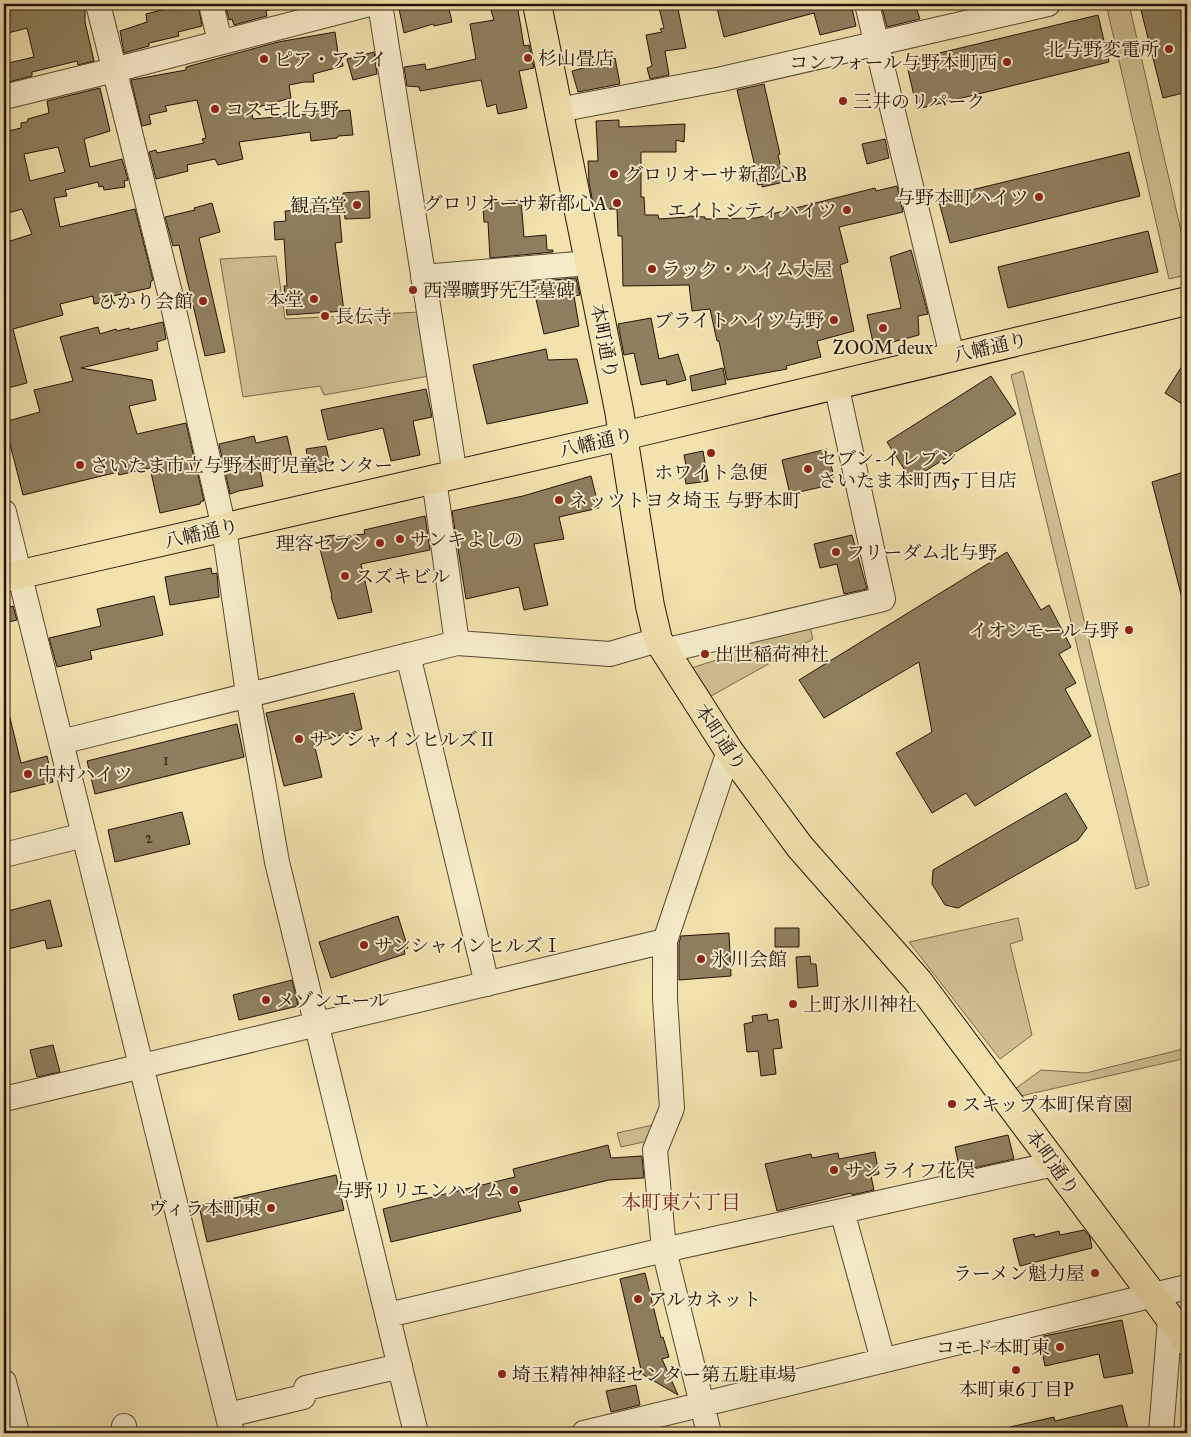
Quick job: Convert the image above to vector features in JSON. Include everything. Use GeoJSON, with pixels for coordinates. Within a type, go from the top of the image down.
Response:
{"type":"FeatureCollection","features":[{"type":"Feature","properties":{"kind":"main road","name":"本町通り"},"geometry":{"type":"LineString","coordinates":[[537,4],[619,410],[650,606],[661,646],[729,751],[800,846],[918,981],[1187,1341]]}},
{"type":"Feature","properties":{"kind":"main road","name":"八幡通り"},"geometry":{"type":"LineString","coordinates":[[11,576],[623,436],[1187,301]]}},
{"type":"Feature","properties":{"kind":"street"},"geometry":{"type":"LineString","coordinates":[[98,4],[170,293],[224,528],[249,696],[277,862],[416,1433]]}},
{"type":"Feature","properties":{"kind":"street"},"geometry":{"type":"LineString","coordinates":[[211,4],[220,42]]}},
{"type":"Feature","properties":{"kind":"street"},"geometry":{"type":"LineString","coordinates":[[4,97],[370,4]]}},
{"type":"Feature","properties":{"kind":"street"},"geometry":{"type":"LineString","coordinates":[[380,4],[423,277],[445,477],[457,643]]}},
{"type":"Feature","properties":{"kind":"street"},"geometry":{"type":"LineString","coordinates":[[867,4],[952,356]]}},
{"type":"Feature","properties":{"kind":"street"},"geometry":{"type":"LineString","coordinates":[[558,110],[722,78],[1048,4]]}},
{"type":"Feature","properties":{"kind":"street"},"geometry":{"type":"LineString","coordinates":[[423,277],[589,263]]}},
{"type":"Feature","properties":{"kind":"street"},"geometry":{"type":"LineString","coordinates":[[61,742],[457,643],[610,654],[661,646],[883,599],[836,384]]}},
{"type":"Feature","properties":{"kind":"street"},"geometry":{"type":"LineString","coordinates":[[4,512],[11,576],[61,742],[230,1424],[304,1393],[400,1366]]}},
{"type":"Feature","properties":{"kind":"street"},"geometry":{"type":"LineString","coordinates":[[408,656],[487,984]]}},
{"type":"Feature","properties":{"kind":"street"},"geometry":{"type":"LineString","coordinates":[[709,1433],[664,1250],[655,1150],[672,1108],[665,999],[665,941],[729,751]]}},
{"type":"Feature","properties":{"kind":"street"},"geometry":{"type":"LineString","coordinates":[[4,855],[84,836]]}},
{"type":"Feature","properties":{"kind":"street"},"geometry":{"type":"LineString","coordinates":[[4,1099],[665,941]]}},
{"type":"Feature","properties":{"kind":"street"},"geometry":{"type":"LineString","coordinates":[[388,1315],[664,1250],[1054,1164]]}},
{"type":"Feature","properties":{"kind":"street"},"geometry":{"type":"LineString","coordinates":[[842,1211],[883,1360]]}},
{"type":"Feature","properties":{"kind":"street"},"geometry":{"type":"LineString","coordinates":[[584,1433],[1187,1286]]}},
{"type":"Feature","properties":{"kind":"street"},"geometry":{"type":"LineString","coordinates":[[1161,1433],[1170,1319]]}},
{"type":"Feature","properties":{"kind":"street"},"geometry":{"type":"LineString","coordinates":[[4,1382],[16,1433]]}},
{"type":"Feature","properties":{"kind":"shaded area"},"geometry":{"type":"Polygon","coordinates":[[[1106,4],[1129,4],[1187,257],[1187,275],[1169,279],[1106,4]]]}},
{"type":"Feature","properties":{"kind":"shaded area"},"geometry":{"type":"Polygon","coordinates":[[[276,256],[285,319],[420,312],[429,376],[324,395],[320,386],[243,397],[220,259],[276,256]]]}},
{"type":"Feature","properties":{"kind":"shaded area"},"geometry":{"type":"Polygon","coordinates":[[[1023,371],[1149,885],[1136,889],[1011,375],[1023,371]]]}},
{"type":"Feature","properties":{"kind":"shaded area"},"geometry":{"type":"Polygon","coordinates":[[[808,620],[813,639],[704,700],[685,670],[732,655],[728,639],[808,620]]]}},
{"type":"Feature","properties":{"kind":"shaded area"},"geometry":{"type":"Polygon","coordinates":[[[1018,918],[1023,940],[1010,944],[1032,1035],[1000,1059],[909,942],[1018,918]]]}},
{"type":"Feature","properties":{"kind":"shaded area"},"geometry":{"type":"Polygon","coordinates":[[[1187,1048],[1187,1058],[1021,1096],[1015,1089],[1041,1070],[1086,1073],[1187,1048]]]}},
{"type":"Feature","properties":{"kind":"shaded area"},"geometry":{"type":"Polygon","coordinates":[[[653,1125],[648,1141],[621,1147],[617,1133],[653,1125]]]}},
{"type":"Feature","properties":{"kind":"building"},"geometry":{"type":"Polygon","coordinates":[[[33,4],[85,4],[85,22],[94,61],[78,65],[77,61],[32,72],[32,76],[4,83],[4,64],[34,57],[27,28],[4,34],[4,10],[33,4]]]}},
{"type":"Feature","properties":{"kind":"building"},"geometry":{"type":"Polygon","coordinates":[[[177,4],[198,4],[202,26],[178,32],[179,36],[149,43],[149,46],[124,53],[120,31],[147,22],[146,14],[177,6],[177,4]]]}},
{"type":"Feature","properties":{"kind":"building"},"geometry":{"type":"Polygon","coordinates":[[[225,4],[271,4],[272,9],[266,11],[267,16],[234,25],[232,19],[229,20],[225,4]]]}},
{"type":"Feature","properties":{"kind":"building"},"geometry":{"type":"Polygon","coordinates":[[[398,4],[448,4],[452,22],[434,26],[433,24],[404,33],[398,4]]]}},
{"type":"Feature","properties":{"kind":"building"},"geometry":{"type":"Polygon","coordinates":[[[489,4],[517,4],[524,46],[529,45],[534,68],[519,71],[527,108],[498,114],[496,104],[487,107],[481,80],[420,91],[419,87],[407,86],[404,67],[425,64],[426,70],[476,59],[470,24],[494,20],[489,4]]]}},
{"type":"Feature","properties":{"kind":"building"},"geometry":{"type":"Polygon","coordinates":[[[658,4],[677,4],[686,48],[665,51],[669,75],[650,79],[647,68],[652,66],[646,35],[662,32],[660,29],[664,28],[658,4]]]}},
{"type":"Feature","properties":{"kind":"building"},"geometry":{"type":"Polygon","coordinates":[[[716,4],[851,4],[856,26],[820,35],[814,13],[724,37],[716,4]]]}},
{"type":"Feature","properties":{"kind":"building"},"geometry":{"type":"Polygon","coordinates":[[[900,4],[915,4],[920,19],[887,27],[882,8],[900,4]]]}},
{"type":"Feature","properties":{"kind":"building","name":"北与野変電所"},"geometry":{"type":"Polygon","coordinates":[[[1149,4],[1187,4],[1187,92],[1163,98],[1140,6],[1149,4]]]}},
{"type":"Feature","properties":{"kind":"building","name":"コンフォール与野本町西"},"geometry":{"type":"Polygon","coordinates":[[[1098,15],[1109,62],[917,109],[906,61],[1098,15]]]}},
{"type":"Feature","properties":{"kind":"building"},"geometry":{"type":"Polygon","coordinates":[[[335,32],[338,53],[341,53],[343,66],[313,74],[314,82],[289,85],[291,98],[251,109],[253,119],[350,110],[353,135],[311,141],[310,132],[239,142],[243,159],[218,165],[215,159],[187,165],[188,171],[156,179],[149,152],[156,150],[157,153],[204,143],[202,139],[206,138],[197,100],[165,106],[167,111],[149,115],[151,124],[142,126],[131,80],[186,70],[186,67],[278,42],[335,32]]]}},
{"type":"Feature","properties":{"kind":"building"},"geometry":{"type":"Polygon","coordinates":[[[374,52],[377,74],[353,80],[347,59],[374,52]]]}},
{"type":"Feature","properties":{"kind":"building"},"geometry":{"type":"Polygon","coordinates":[[[615,58],[620,84],[578,92],[572,71],[591,66],[591,63],[615,58]]]}},
{"type":"Feature","properties":{"kind":"building"},"geometry":{"type":"Polygon","coordinates":[[[764,84],[780,154],[778,155],[784,182],[762,187],[762,184],[758,185],[754,171],[756,171],[737,90],[764,84]]]}},
{"type":"Feature","properties":{"kind":"building"},"geometry":{"type":"Polygon","coordinates":[[[100,88],[110,131],[84,139],[90,167],[122,159],[128,180],[124,181],[125,187],[104,190],[103,186],[99,187],[98,182],[65,190],[67,196],[54,198],[60,227],[135,209],[153,280],[151,281],[150,288],[113,296],[113,300],[94,304],[93,296],[60,304],[63,315],[13,329],[27,383],[4,389],[4,243],[32,234],[22,209],[8,213],[7,209],[4,210],[4,132],[21,128],[21,123],[27,122],[28,119],[49,113],[47,101],[100,88]],[[58,147],[24,154],[30,181],[65,172],[58,147]]]}},
{"type":"Feature","properties":{"kind":"building"},"geometry":{"type":"Polygon","coordinates":[[[619,120],[619,127],[685,124],[684,142],[676,140],[676,152],[641,152],[641,197],[644,197],[645,215],[658,215],[659,219],[689,216],[705,217],[705,219],[756,218],[875,188],[876,191],[897,186],[903,212],[839,227],[848,262],[840,265],[854,331],[817,341],[821,357],[786,366],[787,369],[727,380],[710,309],[692,311],[689,285],[623,286],[622,236],[618,236],[617,209],[594,209],[589,182],[588,161],[598,161],[596,121],[619,120]]]}},
{"type":"Feature","properties":{"kind":"building"},"geometry":{"type":"Polygon","coordinates":[[[885,139],[889,158],[867,164],[862,144],[885,139]]]}},
{"type":"Feature","properties":{"kind":"building","name":"与野本町ハイツ"},"geometry":{"type":"Polygon","coordinates":[[[1129,152],[1140,196],[950,243],[938,198],[1129,152]]]}},
{"type":"Feature","properties":{"kind":"building","name":"観音堂"},"geometry":{"type":"Polygon","coordinates":[[[369,191],[370,218],[345,219],[343,193],[369,191]]]}},
{"type":"Feature","properties":{"kind":"building"},"geometry":{"type":"Polygon","coordinates":[[[521,200],[524,237],[546,235],[547,250],[553,250],[553,252],[490,258],[488,222],[484,222],[483,207],[486,206],[486,203],[521,200]]]}},
{"type":"Feature","properties":{"kind":"building"},"geometry":{"type":"Polygon","coordinates":[[[212,203],[220,232],[199,238],[225,352],[205,356],[179,245],[173,246],[165,217],[195,210],[194,208],[212,203]]]}},
{"type":"Feature","properties":{"kind":"building"},"geometry":{"type":"Polygon","coordinates":[[[339,208],[342,242],[335,243],[344,311],[287,315],[284,286],[287,286],[284,239],[275,240],[274,222],[286,221],[285,211],[339,208]]]}},
{"type":"Feature","properties":{"kind":"building"},"geometry":{"type":"Polygon","coordinates":[[[1148,231],[1158,272],[1008,308],[998,267],[1148,231]]]}},
{"type":"Feature","properties":{"kind":"building"},"geometry":{"type":"Polygon","coordinates":[[[911,250],[928,314],[918,316],[919,335],[874,347],[867,315],[901,308],[890,257],[911,250]]]}},
{"type":"Feature","properties":{"kind":"building"},"geometry":{"type":"Polygon","coordinates":[[[576,278],[580,295],[574,296],[579,326],[544,334],[532,282],[576,278]]]}},
{"type":"Feature","properties":{"kind":"building"},"geometry":{"type":"Polygon","coordinates":[[[651,318],[659,359],[678,354],[686,380],[667,385],[666,380],[641,385],[634,353],[624,355],[618,324],[651,318]]]}},
{"type":"Feature","properties":{"kind":"building"},"geometry":{"type":"Polygon","coordinates":[[[163,322],[166,339],[157,342],[158,350],[81,368],[152,380],[156,400],[129,406],[137,434],[186,423],[204,501],[201,501],[200,504],[160,513],[150,468],[119,475],[118,472],[23,495],[10,444],[4,445],[4,422],[40,412],[34,390],[73,381],[60,337],[98,327],[100,334],[116,329],[117,331],[129,328],[129,330],[163,322]]]}},
{"type":"Feature","properties":{"kind":"building"},"geometry":{"type":"Polygon","coordinates":[[[546,349],[548,360],[577,359],[588,403],[487,424],[473,365],[546,349]]]}},
{"type":"Feature","properties":{"kind":"building"},"geometry":{"type":"Polygon","coordinates":[[[1187,358],[1187,407],[1165,393],[1187,358]]]}},
{"type":"Feature","properties":{"kind":"building"},"geometry":{"type":"Polygon","coordinates":[[[723,368],[726,384],[692,391],[690,376],[723,368]]]}},
{"type":"Feature","properties":{"kind":"building"},"geometry":{"type":"Polygon","coordinates":[[[991,376],[1016,414],[911,480],[887,442],[991,376]]]}},
{"type":"Feature","properties":{"kind":"building"},"geometry":{"type":"Polygon","coordinates":[[[426,389],[432,417],[413,421],[420,455],[391,461],[383,428],[328,440],[321,410],[426,389]]]}},
{"type":"Feature","properties":{"kind":"building"},"geometry":{"type":"Polygon","coordinates":[[[254,436],[256,443],[287,436],[292,458],[259,466],[263,486],[230,494],[219,444],[254,436]]]}},
{"type":"Feature","properties":{"kind":"building"},"geometry":{"type":"Polygon","coordinates":[[[326,446],[331,469],[311,473],[306,449],[326,446]]]}},
{"type":"Feature","properties":{"kind":"building","name":"セブン-イレブン さいたま本町西5丁目店"},"geometry":{"type":"Polygon","coordinates":[[[827,449],[834,477],[825,479],[826,486],[790,494],[782,460],[827,449]]]}},
{"type":"Feature","properties":{"kind":"building"},"geometry":{"type":"Polygon","coordinates":[[[703,451],[708,481],[686,484],[683,467],[686,466],[684,455],[703,451]]]}},
{"type":"Feature","properties":{"kind":"building"},"geometry":{"type":"Polygon","coordinates":[[[1187,471],[1187,598],[1182,598],[1152,482],[1187,471]]]}},
{"type":"Feature","properties":{"kind":"building"},"geometry":{"type":"Polygon","coordinates":[[[591,476],[599,508],[559,517],[564,539],[534,544],[548,605],[524,610],[519,587],[466,599],[452,511],[523,496],[591,476]]]}},
{"type":"Feature","properties":{"kind":"building"},"geometry":{"type":"Polygon","coordinates":[[[425,516],[430,550],[361,564],[372,612],[338,619],[318,541],[321,540],[320,537],[365,534],[364,530],[425,516]]]}},
{"type":"Feature","properties":{"kind":"building"},"geometry":{"type":"Polygon","coordinates":[[[852,535],[867,589],[844,594],[837,564],[820,568],[814,544],[852,535]]]}},
{"type":"Feature","properties":{"kind":"building"},"geometry":{"type":"Polygon","coordinates":[[[1007,552],[1041,610],[1049,605],[1071,647],[1059,654],[1076,683],[1065,689],[1091,736],[975,806],[966,793],[932,813],[896,753],[932,732],[919,662],[824,718],[799,680],[1007,552]]]}},
{"type":"Feature","properties":{"kind":"building"},"geometry":{"type":"Polygon","coordinates":[[[211,568],[212,574],[217,573],[219,597],[170,605],[165,577],[211,568]]]}},
{"type":"Feature","properties":{"kind":"building"},"geometry":{"type":"Polygon","coordinates":[[[154,596],[163,635],[90,651],[92,659],[57,667],[49,638],[101,626],[97,609],[154,596]]]}},
{"type":"Feature","properties":{"kind":"building"},"geometry":{"type":"Polygon","coordinates":[[[13,606],[17,620],[4,623],[4,609],[13,606]]]}},
{"type":"Feature","properties":{"kind":"building","name":"サンシャインヒルズⅡ"},"geometry":{"type":"Polygon","coordinates":[[[354,693],[362,729],[314,743],[322,777],[284,786],[266,713],[354,693]]]}},
{"type":"Feature","properties":{"kind":"building","name":"中村ハイツ"},"geometry":{"type":"Polygon","coordinates":[[[4,714],[9,714],[21,763],[47,756],[53,782],[4,794],[4,714]]]}},
{"type":"Feature","properties":{"kind":"building"},"geometry":{"type":"Polygon","coordinates":[[[237,724],[244,757],[95,794],[87,761],[237,724]]]}},
{"type":"Feature","properties":{"kind":"building"},"geometry":{"type":"Polygon","coordinates":[[[1066,793],[1087,828],[1078,840],[958,908],[945,905],[932,884],[933,870],[1066,793]]]}},
{"type":"Feature","properties":{"kind":"building"},"geometry":{"type":"Polygon","coordinates":[[[182,812],[190,844],[115,862],[108,830],[182,812]]]}},
{"type":"Feature","properties":{"kind":"building"},"geometry":{"type":"Polygon","coordinates":[[[50,900],[62,946],[47,949],[45,940],[4,950],[4,912],[50,900]]]}},
{"type":"Feature","properties":{"kind":"building","name":"サンシャインヒルズⅠ"},"geometry":{"type":"Polygon","coordinates":[[[398,916],[408,948],[404,949],[405,954],[331,978],[319,942],[398,916]]]}},
{"type":"Feature","properties":{"kind":"building"},"geometry":{"type":"Polygon","coordinates":[[[775,928],[799,928],[799,947],[775,947],[775,928]]]}},
{"type":"Feature","properties":{"kind":"building","name":"氷川会館"},"geometry":{"type":"Polygon","coordinates":[[[729,933],[731,976],[679,980],[679,943],[681,936],[729,933]]]}},
{"type":"Feature","properties":{"kind":"building"},"geometry":{"type":"Polygon","coordinates":[[[810,956],[811,964],[816,964],[818,986],[798,988],[796,957],[810,956]]]}},
{"type":"Feature","properties":{"kind":"building","name":"メゾンエール"},"geometry":{"type":"Polygon","coordinates":[[[292,980],[298,1006],[239,1020],[233,995],[292,980]]]}},
{"type":"Feature","properties":{"kind":"building"},"geometry":{"type":"Polygon","coordinates":[[[767,1014],[768,1021],[778,1019],[782,1048],[773,1049],[776,1074],[761,1076],[758,1051],[747,1052],[744,1024],[753,1022],[752,1016],[767,1014]]]}},
{"type":"Feature","properties":{"kind":"building"},"geometry":{"type":"Polygon","coordinates":[[[53,1045],[60,1072],[37,1077],[30,1050],[53,1045]]]}},
{"type":"Feature","properties":{"kind":"building"},"geometry":{"type":"Polygon","coordinates":[[[1008,1135],[1014,1159],[960,1171],[955,1147],[1008,1135]]]}},
{"type":"Feature","properties":{"kind":"building","name":"与野リリエンハイム"},"geometry":{"type":"Polygon","coordinates":[[[608,1145],[611,1158],[642,1156],[644,1178],[609,1180],[518,1202],[521,1211],[391,1242],[383,1209],[515,1177],[513,1169],[608,1145]]]}},
{"type":"Feature","properties":{"kind":"building"},"geometry":{"type":"Polygon","coordinates":[[[875,1152],[879,1174],[871,1176],[874,1190],[852,1195],[851,1193],[777,1211],[765,1164],[811,1154],[812,1158],[838,1153],[839,1159],[875,1152]]]}},
{"type":"Feature","properties":{"kind":"building","name":"ヴィラ本町東"},"geometry":{"type":"Polygon","coordinates":[[[336,1175],[344,1210],[207,1242],[199,1206],[336,1175]]]}},
{"type":"Feature","properties":{"kind":"building"},"geometry":{"type":"Polygon","coordinates":[[[1084,1230],[1090,1237],[1092,1248],[1020,1266],[1013,1239],[1034,1234],[1035,1237],[1059,1231],[1060,1235],[1084,1230]]]}},
{"type":"Feature","properties":{"kind":"building"},"geometry":{"type":"Polygon","coordinates":[[[645,1273],[661,1338],[663,1337],[669,1357],[662,1359],[678,1395],[642,1374],[620,1279],[645,1273]]]}},
{"type":"Feature","properties":{"kind":"building"},"geometry":{"type":"Polygon","coordinates":[[[1122,1320],[1133,1373],[1104,1378],[1099,1354],[1045,1366],[1039,1337],[1122,1320]]]}},
{"type":"Feature","properties":{"kind":"building"},"geometry":{"type":"Polygon","coordinates":[[[636,1385],[640,1405],[611,1412],[606,1391],[636,1385]]]}},
{"type":"Feature","properties":{"kind":"building"},"geometry":{"type":"Polygon","coordinates":[[[1122,1405],[1129,1433],[1011,1433],[1010,1427],[1054,1417],[1055,1421],[1122,1405]]]}},
{"type":"Feature","properties":{"kind":"place","name":"北与野変電所"},"geometry":{"type":"Point","coordinates":[1169,49]}},
{"type":"Feature","properties":{"kind":"place","name":"杉山畳店"},"geometry":{"type":"Point","coordinates":[528,58]}},
{"type":"Feature","properties":{"kind":"place","name":"ピア・アライ"},"geometry":{"type":"Point","coordinates":[264,59]}},
{"type":"Feature","properties":{"kind":"place","name":"コンフォール与野本町西"},"geometry":{"type":"Point","coordinates":[1007,62]}},
{"type":"Feature","properties":{"kind":"place","name":"三井のリパーク"},"geometry":{"type":"Point","coordinates":[843,101]}},
{"type":"Feature","properties":{"kind":"place","name":"コスモ北与野"},"geometry":{"type":"Point","coordinates":[215,109]}},
{"type":"Feature","properties":{"kind":"place","name":"グロリオーサ新都心B"},"geometry":{"type":"Point","coordinates":[614,174]}},
{"type":"Feature","properties":{"kind":"place","name":"与野本町ハイツ"},"geometry":{"type":"Point","coordinates":[1039,197]}},
{"type":"Feature","properties":{"kind":"place","name":"グロリオーサ新都心A"},"geometry":{"type":"Point","coordinates":[617,203]}},
{"type":"Feature","properties":{"kind":"place","name":"観音堂"},"geometry":{"type":"Point","coordinates":[357,205]}},
{"type":"Feature","properties":{"kind":"place","name":"エイトシティハイツ"},"geometry":{"type":"Point","coordinates":[847,210]}},
{"type":"Feature","properties":{"kind":"place","name":"ラック・ハイム大屋"},"geometry":{"type":"Point","coordinates":[652,269]}},
{"type":"Feature","properties":{"kind":"place","name":"西澤曠野先生墓碑"},"geometry":{"type":"Point","coordinates":[413,290]}},
{"type":"Feature","properties":{"kind":"place","name":"本堂"},"geometry":{"type":"Point","coordinates":[314,299]}},
{"type":"Feature","properties":{"kind":"place","name":"ひかり会館"},"geometry":{"type":"Point","coordinates":[203,301]}},
{"type":"Feature","properties":{"kind":"place","name":"長伝寺"},"geometry":{"type":"Point","coordinates":[325,316]}},
{"type":"Feature","properties":{"kind":"place","name":"ブライトハイツ与野"},"geometry":{"type":"Point","coordinates":[834,320]}},
{"type":"Feature","properties":{"kind":"place","name":"ZOOM deux"},"geometry":{"type":"Point","coordinates":[883,328]}},
{"type":"Feature","properties":{"kind":"place","name":"ホワイト急便"},"geometry":{"type":"Point","coordinates":[711,453]}},
{"type":"Feature","properties":{"kind":"place","name":"さいたま市立与野本町児童センター"},"geometry":{"type":"Point","coordinates":[80,465]}},
{"type":"Feature","properties":{"kind":"place","name":"セブン-イレブン さいたま本町西5丁目店"},"geometry":{"type":"Point","coordinates":[808,469]}},
{"type":"Feature","properties":{"kind":"place","name":"ネッツトヨタ埼玉 与野本町"},"geometry":{"type":"Point","coordinates":[559,500]}},
{"type":"Feature","properties":{"kind":"place","name":"サンキよしの"},"geometry":{"type":"Point","coordinates":[400,539]}},
{"type":"Feature","properties":{"kind":"place","name":"理容セブン"},"geometry":{"type":"Point","coordinates":[380,543]}},
{"type":"Feature","properties":{"kind":"place","name":"フリーダム北与野"},"geometry":{"type":"Point","coordinates":[836,552]}},
{"type":"Feature","properties":{"kind":"place","name":"スズキビル"},"geometry":{"type":"Point","coordinates":[345,576]}},
{"type":"Feature","properties":{"kind":"place","name":"イオンモール与野"},"geometry":{"type":"Point","coordinates":[1129,630]}},
{"type":"Feature","properties":{"kind":"place","name":"出世稲荷神社"},"geometry":{"type":"Point","coordinates":[705,654]}},
{"type":"Feature","properties":{"kind":"place","name":"サンシャインヒルズⅡ"},"geometry":{"type":"Point","coordinates":[299,739]}},
{"type":"Feature","properties":{"kind":"place","name":"中村ハイツ"},"geometry":{"type":"Point","coordinates":[28,774]}},
{"type":"Feature","properties":{"kind":"place","name":"サンシャインヒルズⅠ"},"geometry":{"type":"Point","coordinates":[364,945]}},
{"type":"Feature","properties":{"kind":"place","name":"氷川会館"},"geometry":{"type":"Point","coordinates":[701,959]}},
{"type":"Feature","properties":{"kind":"place","name":"メゾンエール"},"geometry":{"type":"Point","coordinates":[266,1000]}},
{"type":"Feature","properties":{"kind":"place","name":"上町氷川神社"},"geometry":{"type":"Point","coordinates":[793,1004]}},
{"type":"Feature","properties":{"kind":"place","name":"スキップ本町保育園"},"geometry":{"type":"Point","coordinates":[952,1104]}},
{"type":"Feature","properties":{"kind":"place","name":"サンライフ花俣"},"geometry":{"type":"Point","coordinates":[834,1170]}},
{"type":"Feature","properties":{"kind":"place","name":"与野リリエンハイム"},"geometry":{"type":"Point","coordinates":[514,1190]}},
{"type":"Feature","properties":{"kind":"place","name":"ヴィラ本町東"},"geometry":{"type":"Point","coordinates":[271,1208]}},
{"type":"Feature","properties":{"kind":"place","name":"ラーメン魁力屋"},"geometry":{"type":"Point","coordinates":[1095,1273]}},
{"type":"Feature","properties":{"kind":"place","name":"アルカネット"},"geometry":{"type":"Point","coordinates":[638,1299]}},
{"type":"Feature","properties":{"kind":"place","name":"コモド本町東"},"geometry":{"type":"Point","coordinates":[1060,1347]}},
{"type":"Feature","properties":{"kind":"place","name":"本町東6丁目P"},"geometry":{"type":"Point","coordinates":[1016,1370]}},
{"type":"Feature","properties":{"kind":"place","name":"埼玉精神神経センター第五駐車場"},"geometry":{"type":"Point","coordinates":[502,1374]}},
{"type":"Feature","properties":{"kind":"district","name":"本町東六丁目"},"geometry":{"type":"Point","coordinates":[681,1202]}}]}
